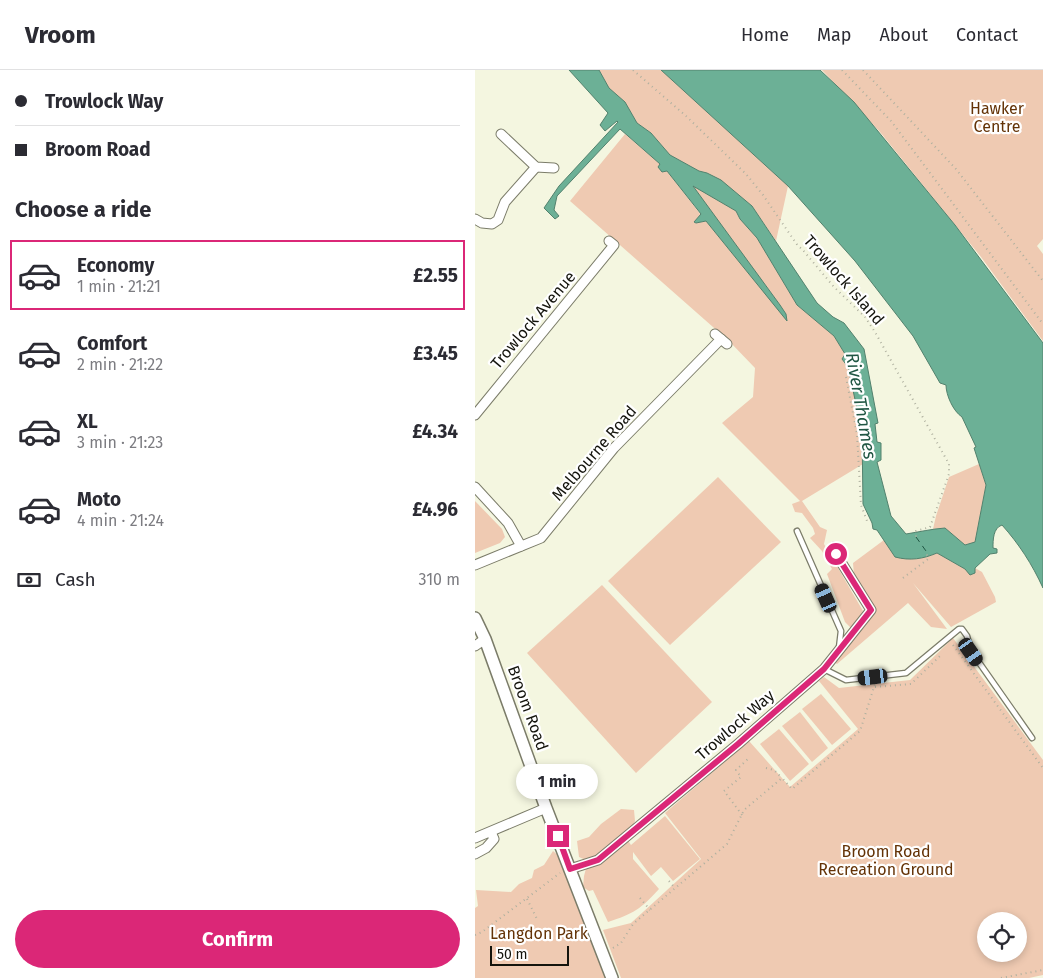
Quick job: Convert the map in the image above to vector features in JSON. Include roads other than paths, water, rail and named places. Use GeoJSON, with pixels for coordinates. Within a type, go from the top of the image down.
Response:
{"type":"FeatureCollection","features":[{"type":"Feature","properties":{"kind":"street"},"geometry":{"type":"LineString","coordinates":[[501,134],[536,167],[554,168]]}},
{"type":"Feature","properties":{"kind":"street"},"geometry":{"type":"LineString","coordinates":[[475,220],[491,224],[497,220],[505,202],[536,167]]}},
{"type":"Feature","properties":{"kind":"street","name":"Trowlock Avenue"},"geometry":{"type":"LineString","coordinates":[[475,415],[614,245]]}},
{"type":"Feature","properties":{"kind":"street","name":"Melbourne Road"},"geometry":{"type":"LineString","coordinates":[[475,565],[541,538],[614,448],[721,339]]}},
{"type":"Feature","properties":{"kind":"street"},"geometry":{"type":"LineString","coordinates":[[475,487],[508,523],[521,546]]}},
{"type":"Feature","properties":{"kind":"street","name":"Trowlock Way"},"geometry":{"type":"LineString","coordinates":[[570,868],[598,860],[738,744],[824,669],[871,610],[836,554],[834,547]]}},
{"type":"Feature","properties":{"kind":"street","name":"Broom Road"},"geometry":{"type":"LineString","coordinates":[[475,618],[485,639],[546,808],[612,978]]}},
{"type":"Feature","properties":{"kind":"street"},"geometry":{"type":"LineString","coordinates":[[475,646],[485,639]]}},
{"type":"Feature","properties":{"kind":"street"},"geometry":{"type":"LineString","coordinates":[[475,838],[546,808]]}},
{"type":"Feature","properties":{"kind":"street"},"geometry":{"type":"LineString","coordinates":[[475,854],[492,843],[494,838],[491,832]]}},
{"type":"Feature","properties":{"kind":"lane"},"geometry":{"type":"LineString","coordinates":[[797,531],[841,631],[838,651]]}},
{"type":"Feature","properties":{"kind":"lane"},"geometry":{"type":"LineString","coordinates":[[824,669],[846,680],[906,673],[959,629],[962,629],[967,636],[971,652],[1032,738]]}},
{"type":"Feature","properties":{"kind":"water","name":"River Thames"},"geometry":{"type":"Polygon","coordinates":[[[569,70],[599,70],[609,88],[625,102],[637,123],[651,133],[670,155],[699,171],[721,180],[752,206],[817,303],[833,317],[844,323],[864,349],[878,423],[875,424],[877,442],[881,443],[881,460],[877,462],[891,516],[906,534],[945,528],[965,545],[975,542],[986,485],[974,448],[976,447],[962,417],[951,402],[946,385],[940,383],[913,336],[855,261],[788,186],[661,70],[820,70],[854,102],[955,225],[1043,343],[1043,588],[1025,555],[1002,525],[995,531],[993,538],[993,548],[997,549],[997,553],[990,554],[975,568],[975,573],[970,575],[965,569],[937,553],[916,559],[895,557],[877,530],[873,529],[863,504],[862,432],[848,367],[842,359],[845,354],[834,336],[797,305],[757,238],[740,219],[736,211],[693,186],[780,305],[786,314],[787,321],[706,221],[694,222],[701,214],[667,171],[662,172],[658,167],[660,164],[620,129],[557,196],[554,210],[559,216],[555,219],[544,208],[559,186],[618,122],[605,131],[600,125],[608,113],[569,70]]]}},
{"type":"Feature","properties":{"kind":"park label","name":"Hawker Centre"},"geometry":{"type":"Point","coordinates":[997,117]}},
{"type":"Feature","properties":{"kind":"park label","name":"Broom Road Recreation Ground"},"geometry":{"type":"Point","coordinates":[886,860]}},
{"type":"Feature","properties":{"kind":"park label","name":"Langdon Park"},"geometry":{"type":"Point","coordinates":[539,933]}}]}
